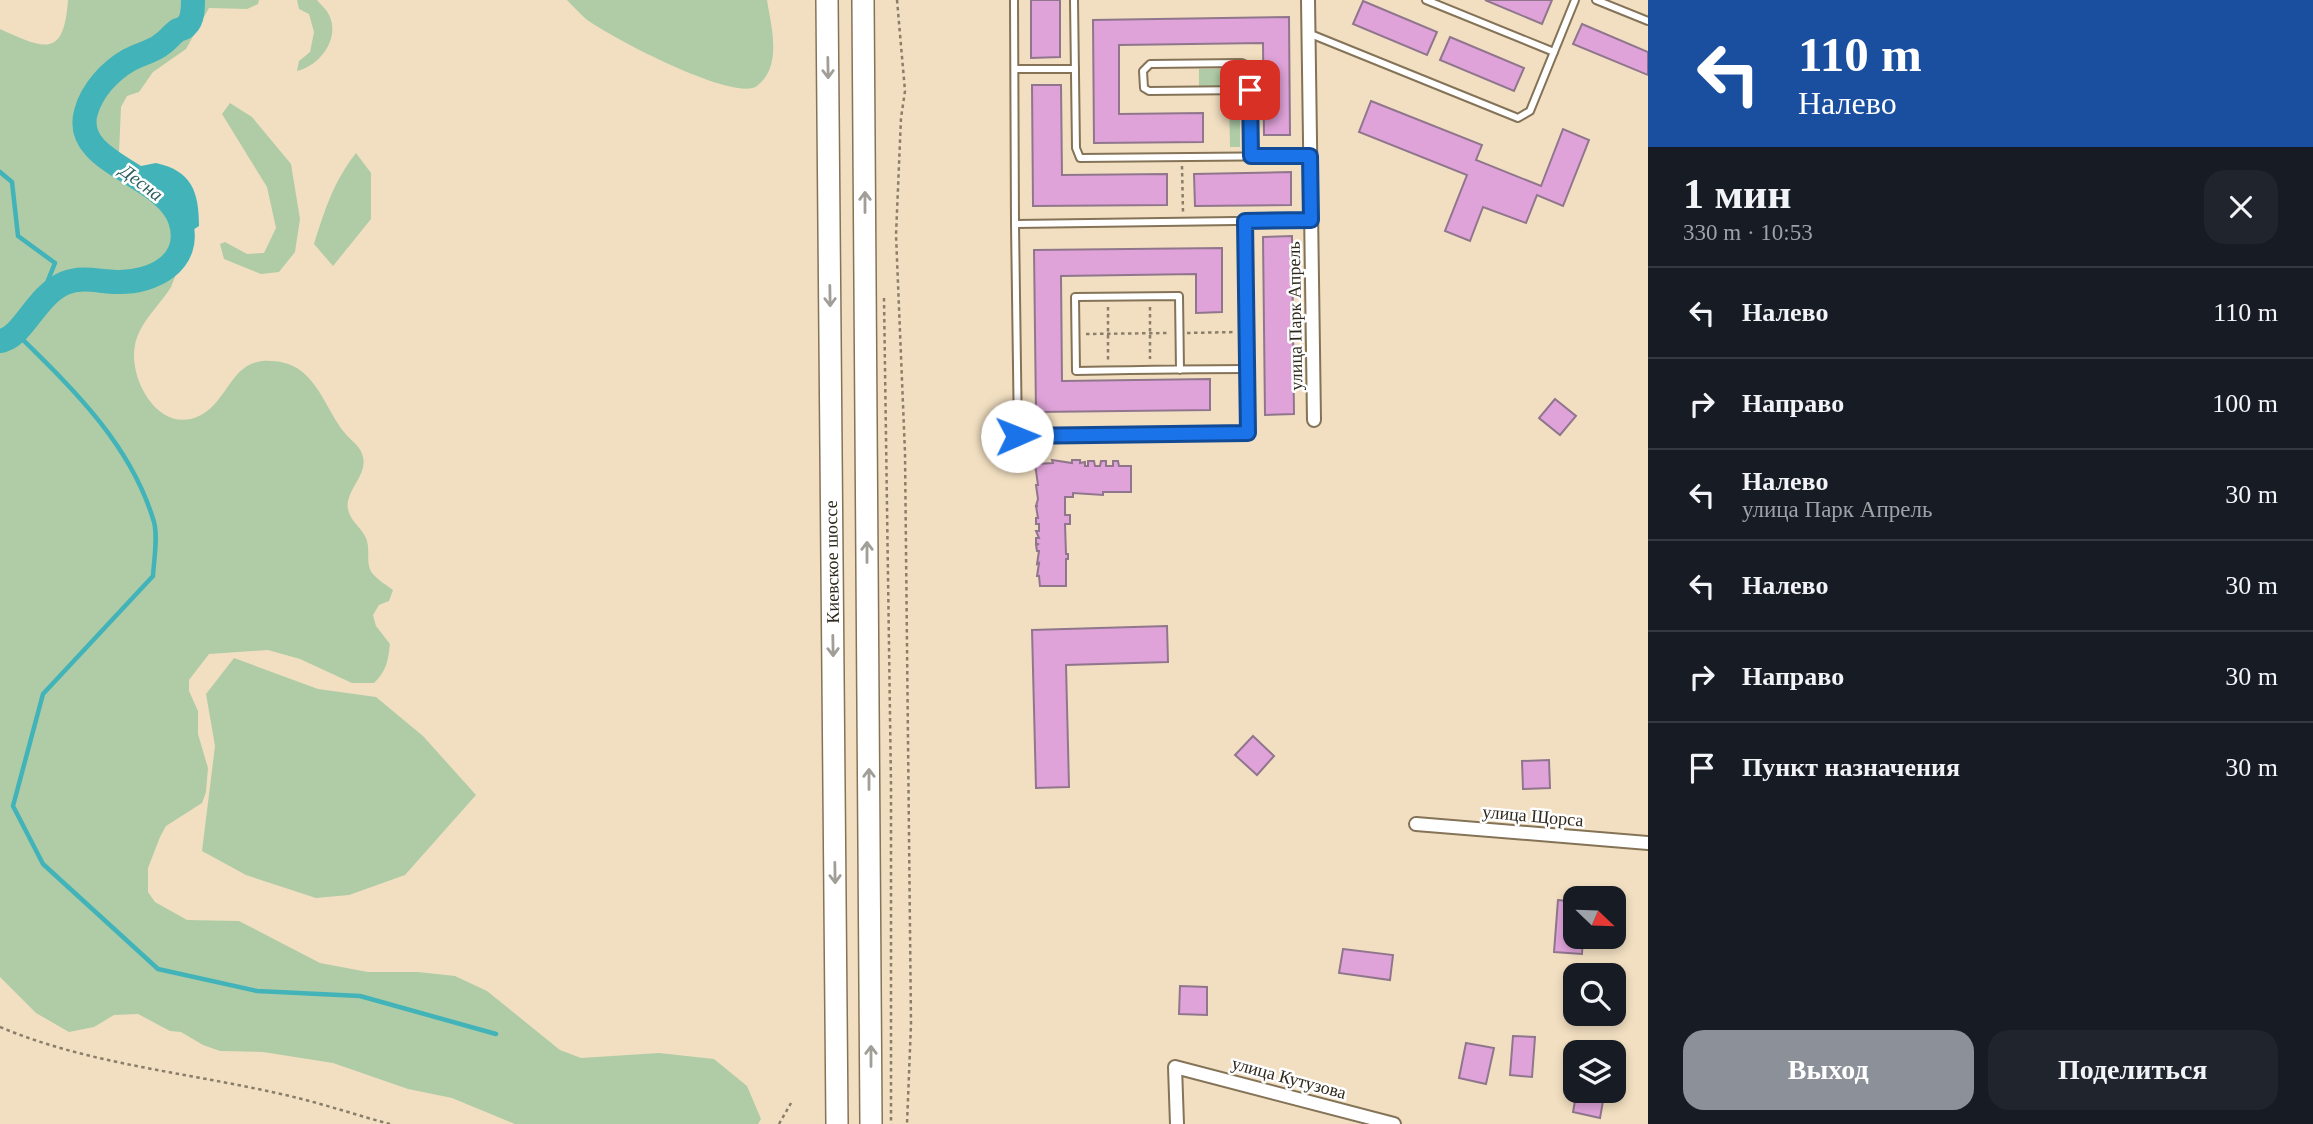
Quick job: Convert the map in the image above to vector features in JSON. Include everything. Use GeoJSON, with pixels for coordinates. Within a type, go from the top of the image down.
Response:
{"type":"FeatureCollection","features":[{"type":"Feature","properties":{"kind":"highway","name":"Киевское шоссе"},"geometry":{"type":"LineString","coordinates":[[827,0],[838,1124]]}},
{"type":"Feature","properties":{"kind":"highway","name":"Киевское шоссе"},"geometry":{"type":"LineString","coordinates":[[863,0],[872,1124]]}},
{"type":"Feature","properties":{"kind":"street","name":"улица Парк Апрель"},"geometry":{"type":"LineString","coordinates":[[1308,0],[1314,421]]}},
{"type":"Feature","properties":{"kind":"street","name":"улица Щорса"},"geometry":{"type":"LineString","coordinates":[[1416,824],[1648,843]]}},
{"type":"Feature","properties":{"kind":"street","name":"улица Кутузова"},"geometry":{"type":"LineString","coordinates":[[1177,1124],[1175,1066],[1394,1124]]}},
{"type":"Feature","properties":{"kind":"lane"},"geometry":{"type":"LineString","coordinates":[[1014,0],[1017,436],[1248,433],[1245,221]]}},
{"type":"Feature","properties":{"kind":"lane"},"geometry":{"type":"LineString","coordinates":[[1074,0],[1076,148],[1080,158],[1310,156]]}},
{"type":"Feature","properties":{"kind":"lane"},"geometry":{"type":"LineString","coordinates":[[1426,0],[1554,52]]}},
{"type":"Feature","properties":{"kind":"lane"},"geometry":{"type":"LineString","coordinates":[[1308,33],[1518,118],[1530,111],[1575,0]]}},
{"type":"Feature","properties":{"kind":"lane"},"geometry":{"type":"LineString","coordinates":[[1596,0],[1648,21]]}},
{"type":"Feature","properties":{"kind":"lane"},"geometry":{"type":"LineString","coordinates":[[1250,90],[1149,91],[1144,88],[1143,71],[1150,64],[1242,63],[1249,66],[1250,90],[1251,156]]}},
{"type":"Feature","properties":{"kind":"lane"},"geometry":{"type":"LineString","coordinates":[[1015,69],[1075,69]]}},
{"type":"Feature","properties":{"kind":"lane"},"geometry":{"type":"LineString","coordinates":[[1015,224],[1311,220]]}},
{"type":"Feature","properties":{"kind":"lane"},"geometry":{"type":"LineString","coordinates":[[1180,370],[1179,296],[1075,297],[1076,371],[1109,370],[1180,370],[1247,369]]}},
{"type":"Feature","properties":{"kind":"path"},"geometry":{"type":"LineString","coordinates":[[897,0],[905,91],[901,118],[896,235],[905,453],[908,688],[911,1024],[907,1124]]}},
{"type":"Feature","properties":{"kind":"path"},"geometry":{"type":"LineString","coordinates":[[1182,158],[1183,222]]}},
{"type":"Feature","properties":{"kind":"path"},"geometry":{"type":"LineString","coordinates":[[884,292],[891,785],[891,1124]]}},
{"type":"Feature","properties":{"kind":"path"},"geometry":{"type":"LineString","coordinates":[[1149,296],[1150,370]]}},
{"type":"Feature","properties":{"kind":"path"},"geometry":{"type":"LineString","coordinates":[[1108,297],[1109,370]]}},
{"type":"Feature","properties":{"kind":"path"},"geometry":{"type":"LineString","coordinates":[[1076,334],[1247,332]]}},
{"type":"Feature","properties":{"kind":"path"},"geometry":{"type":"LineString","coordinates":[[0,1027],[27,1038],[144,1068],[277,1093],[390,1124]]}},
{"type":"Feature","properties":{"kind":"path"},"geometry":{"type":"LineString","coordinates":[[779,1124],[791,1103]]}},
{"type":"Feature","properties":{"kind":"green space"},"geometry":{"type":"Polygon","coordinates":[[[68,0],[259,0],[258,4],[247,9],[209,8],[186,49],[153,72],[139,92],[127,96],[121,107],[119,153],[111,161],[145,181],[165,198],[178,218],[182,231],[180,250],[171,266],[175,277],[171,287],[137,337],[134,359],[136,373],[149,400],[159,411],[171,418],[184,420],[207,411],[237,375],[251,364],[262,361],[281,362],[305,374],[338,424],[362,453],[363,469],[348,501],[349,512],[366,538],[372,573],[393,590],[389,601],[379,605],[373,615],[376,626],[390,644],[384,670],[374,683],[352,683],[300,659],[268,650],[209,654],[189,680],[189,691],[198,711],[198,734],[208,768],[206,792],[202,803],[166,826],[148,868],[148,892],[155,902],[187,920],[239,921],[320,963],[368,972],[418,972],[455,976],[487,991],[560,1050],[581,1058],[659,1053],[714,1059],[747,1086],[761,1119],[758,1124],[515,1124],[452,1098],[408,1089],[333,1063],[263,1052],[220,1051],[181,1032],[170,1031],[138,1014],[114,1015],[94,1027],[69,1032],[36,1013],[0,977],[0,29],[29,41],[49,44],[62,32],[68,0]]]}},
{"type":"Feature","properties":{"kind":"green space"},"geometry":{"type":"Polygon","coordinates":[[[297,0],[317,0],[328,13],[332,31],[321,57],[297,71],[299,61],[310,52],[314,32],[309,14],[299,9],[297,0]]]}},
{"type":"Feature","properties":{"kind":"green space"},"geometry":{"type":"Polygon","coordinates":[[[567,0],[767,0],[773,45],[770,68],[757,86],[744,89],[699,77],[644,52],[599,27],[586,19],[567,0]]]}},
{"type":"Feature","properties":{"kind":"green space"},"geometry":{"type":"Polygon","coordinates":[[[1237,68],[1238,86],[1199,86],[1199,69],[1237,68]]]}},
{"type":"Feature","properties":{"kind":"green space"},"geometry":{"type":"Polygon","coordinates":[[[1229,98],[1240,98],[1240,147],[1230,147],[1229,98]]]}},
{"type":"Feature","properties":{"kind":"green space"},"geometry":{"type":"Polygon","coordinates":[[[230,103],[252,117],[291,164],[300,219],[295,252],[279,272],[261,274],[224,259],[220,244],[225,242],[247,254],[264,253],[276,228],[267,187],[222,114],[230,103]]]}},
{"type":"Feature","properties":{"kind":"green space"},"geometry":{"type":"Polygon","coordinates":[[[356,153],[371,173],[371,219],[333,266],[314,244],[336,186],[356,153]]]}},
{"type":"Feature","properties":{"kind":"green space"},"geometry":{"type":"Polygon","coordinates":[[[234,658],[318,689],[376,697],[423,736],[476,795],[405,875],[349,895],[316,898],[246,875],[202,851],[215,746],[206,694],[234,658]]]}},
{"type":"Feature","properties":{"kind":"water"},"geometry":{"type":"Polygon","coordinates":[[[156,163],[178,171],[195,193],[199,226],[182,237],[172,207],[133,174],[141,166],[156,163]]]}},
{"type":"Feature","properties":{"kind":"building"},"geometry":{"type":"Polygon","coordinates":[[[1031,0],[1060,0],[1060,57],[1031,58],[1031,0]]]}},
{"type":"Feature","properties":{"kind":"building"},"geometry":{"type":"Polygon","coordinates":[[[1485,0],[1552,0],[1542,24],[1485,0]]]}},
{"type":"Feature","properties":{"kind":"building"},"geometry":{"type":"Polygon","coordinates":[[[1363,1],[1437,32],[1427,55],[1353,24],[1363,1]]]}},
{"type":"Feature","properties":{"kind":"building"},"geometry":{"type":"Polygon","coordinates":[[[1289,17],[1290,135],[1264,135],[1263,43],[1119,45],[1119,114],[1203,113],[1203,142],[1094,143],[1093,20],[1289,17]]]}},
{"type":"Feature","properties":{"kind":"building"},"geometry":{"type":"Polygon","coordinates":[[[1582,24],[1648,52],[1648,75],[1573,44],[1582,24]]]}},
{"type":"Feature","properties":{"kind":"building"},"geometry":{"type":"Polygon","coordinates":[[[1450,37],[1524,68],[1514,91],[1440,60],[1450,37]]]}},
{"type":"Feature","properties":{"kind":"building"},"geometry":{"type":"Polygon","coordinates":[[[1032,85],[1061,85],[1062,175],[1167,174],[1167,205],[1033,206],[1032,85]]]}},
{"type":"Feature","properties":{"kind":"building"},"geometry":{"type":"Polygon","coordinates":[[[1371,101],[1482,145],[1476,160],[1541,186],[1563,129],[1589,140],[1563,206],[1537,195],[1526,223],[1483,207],[1470,241],[1445,231],[1467,175],[1359,132],[1371,101]]]}},
{"type":"Feature","properties":{"kind":"building"},"geometry":{"type":"Polygon","coordinates":[[[1291,172],[1291,205],[1195,206],[1194,174],[1291,172]]]}},
{"type":"Feature","properties":{"kind":"building"},"geometry":{"type":"Polygon","coordinates":[[[1292,236],[1294,414],[1265,415],[1263,237],[1292,236]]]}},
{"type":"Feature","properties":{"kind":"building"},"geometry":{"type":"Polygon","coordinates":[[[1222,248],[1222,312],[1196,313],[1196,274],[1061,276],[1062,381],[1210,379],[1210,410],[1036,412],[1034,250],[1222,248]]]}},
{"type":"Feature","properties":{"kind":"building"},"geometry":{"type":"Polygon","coordinates":[[[1555,399],[1576,416],[1560,435],[1539,418],[1555,399]]]}},
{"type":"Feature","properties":{"kind":"building"},"geometry":{"type":"Polygon","coordinates":[[[1052,460],[1072,463],[1072,460],[1080,460],[1080,463],[1085,462],[1085,466],[1088,466],[1088,461],[1094,461],[1095,466],[1100,466],[1101,461],[1106,461],[1106,466],[1113,466],[1113,461],[1118,461],[1119,466],[1131,466],[1131,492],[1103,492],[1103,495],[1073,493],[1073,497],[1065,497],[1065,515],[1070,515],[1070,524],[1065,524],[1068,554],[1066,586],[1040,586],[1037,576],[1039,551],[1036,545],[1039,544],[1036,544],[1036,538],[1039,538],[1036,531],[1039,531],[1039,524],[1036,524],[1038,485],[1035,464],[1053,463],[1052,460]]]}},
{"type":"Feature","properties":{"kind":"building"},"geometry":{"type":"Polygon","coordinates":[[[1167,626],[1168,662],[1066,665],[1069,787],[1036,788],[1032,630],[1167,626]]]}},
{"type":"Feature","properties":{"kind":"building"},"geometry":{"type":"Polygon","coordinates":[[[1253,736],[1274,756],[1257,775],[1235,755],[1253,736]]]}},
{"type":"Feature","properties":{"kind":"building"},"geometry":{"type":"Polygon","coordinates":[[[1549,760],[1550,788],[1523,789],[1522,761],[1549,760]]]}},
{"type":"Feature","properties":{"kind":"building"},"geometry":{"type":"Polygon","coordinates":[[[1558,900],[1563,901],[1563,949],[1582,949],[1582,954],[1554,952],[1558,900]]]}},
{"type":"Feature","properties":{"kind":"building"},"geometry":{"type":"Polygon","coordinates":[[[1343,949],[1393,955],[1390,980],[1339,973],[1343,949]]]}},
{"type":"Feature","properties":{"kind":"building"},"geometry":{"type":"Polygon","coordinates":[[[1180,986],[1207,987],[1207,1015],[1179,1014],[1180,986]]]}},
{"type":"Feature","properties":{"kind":"building"},"geometry":{"type":"Polygon","coordinates":[[[1513,1036],[1535,1037],[1532,1077],[1510,1075],[1513,1036]]]}},
{"type":"Feature","properties":{"kind":"building"},"geometry":{"type":"Polygon","coordinates":[[[1466,1043],[1494,1048],[1486,1084],[1459,1078],[1466,1043]]]}},
{"type":"Feature","properties":{"kind":"building"},"geometry":{"type":"Polygon","coordinates":[[[1575,1103],[1603,1103],[1600,1118],[1573,1112],[1575,1103]]]}},
{"type":"Feature","properties":{"kind":"waterway","name":"Десна"},"geometry":{"type":"LineString","coordinates":[[0,341],[16,332],[45,297],[65,283],[79,280],[117,282],[144,279],[167,267],[176,258],[183,235],[180,220],[171,204],[157,191],[105,157],[92,144],[85,130],[86,112],[97,89],[122,64],[158,47],[186,27],[192,17],[193,0]]}},
{"type":"Feature","properties":{"kind":"waterway"},"geometry":{"type":"LineString","coordinates":[[0,172],[12,182],[18,236],[55,263],[40,300]]}},
{"type":"Feature","properties":{"kind":"waterway"},"geometry":{"type":"LineString","coordinates":[[16,333],[78,396],[115,442],[144,494],[156,534],[153,576],[43,694],[13,806],[43,864],[158,969],[257,991],[360,996],[496,1034]]}},
{"type":"Feature","properties":{"kind":"route"},"geometry":{"type":"LineString","coordinates":[[1017,436],[1248,433],[1245,221],[1311,220],[1310,156],[1251,156],[1250,90]]}}]}
